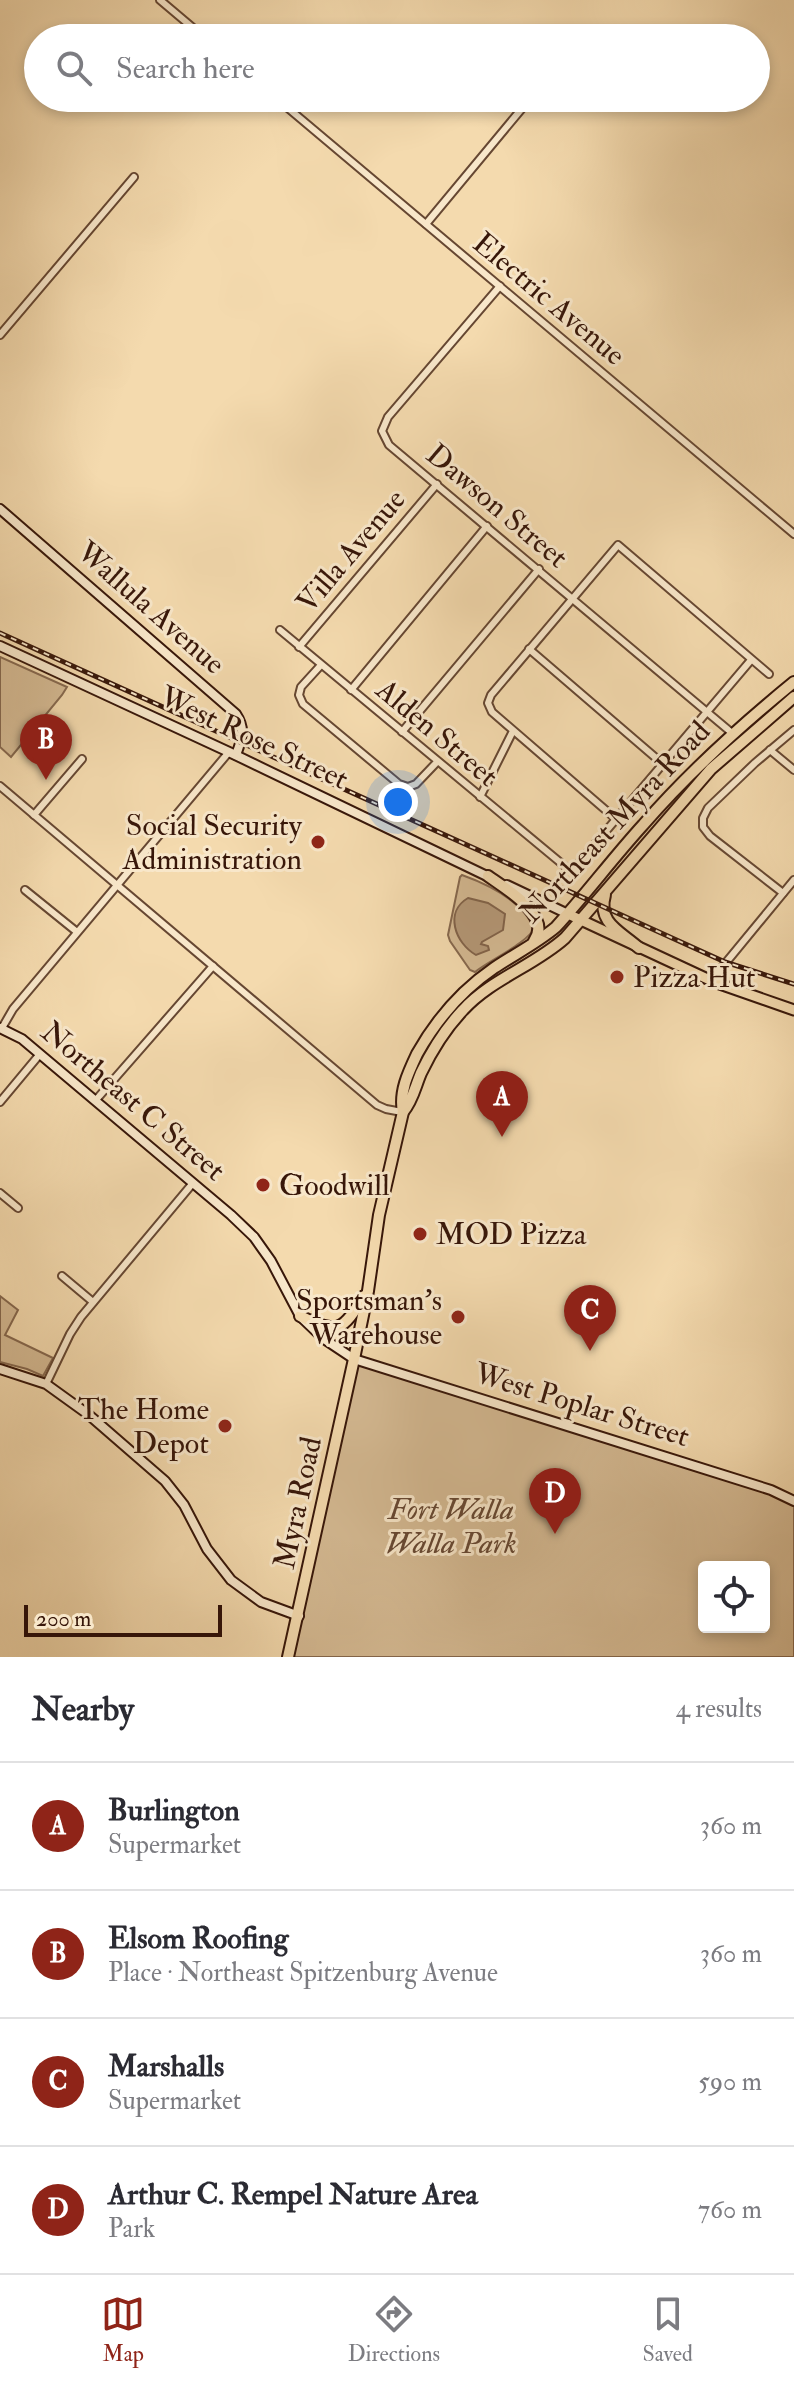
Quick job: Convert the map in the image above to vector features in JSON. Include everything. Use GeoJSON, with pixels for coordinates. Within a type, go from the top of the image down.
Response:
{"type":"FeatureCollection","features":[{"type":"Feature","properties":{"kind":"highway","name":"Northeast Myra Road"},"geometry":{"type":"LineString","coordinates":[[354,1359],[379,1215],[403,1112],[401,1099],[410,1069],[424,1043],[458,997],[544,937],[568,914],[643,825],[732,733],[794,682]]}},
{"type":"Feature","properties":{"kind":"highway","name":"Northeast Myra Road"},"geometry":{"type":"LineString","coordinates":[[403,1112],[411,1102],[433,1050],[465,1007],[483,991],[554,949],[582,921],[711,769],[794,697]]}},
{"type":"Feature","properties":{"kind":"highway"},"geometry":{"type":"LineString","coordinates":[[488,876],[517,897],[539,923],[538,938],[524,950]]}},
{"type":"Feature","properties":{"kind":"highway"},"geometry":{"type":"LineString","coordinates":[[605,894],[603,914],[639,948]]}},
{"type":"Feature","properties":{"kind":"highway"},"geometry":{"type":"LineString","coordinates":[[300,1316],[330,1329],[341,1326],[350,1319],[368,1291]]}},
{"type":"Feature","properties":{"kind":"highway","name":"Myra Road"},"geometry":{"type":"LineString","coordinates":[[288,1657],[354,1359]]}},
{"type":"Feature","properties":{"kind":"main road","name":"Wallula Avenue"},"geometry":{"type":"LineString","coordinates":[[0,509],[236,714],[243,731],[233,754]]}},
{"type":"Feature","properties":{"kind":"main road","name":"West Rose Street"},"geometry":{"type":"LineString","coordinates":[[0,646],[639,948],[714,982],[794,1010]]}},
{"type":"Feature","properties":{"kind":"main road","name":"Northeast C Street"},"geometry":{"type":"LineString","coordinates":[[1,1028],[22,1039],[254,1237],[271,1261],[300,1316],[324,1339],[354,1359]]}},
{"type":"Feature","properties":{"kind":"main road","name":"West Poplar Street"},"geometry":{"type":"LineString","coordinates":[[354,1359],[771,1490],[794,1501]]}},
{"type":"Feature","properties":{"kind":"main road"},"geometry":{"type":"LineString","coordinates":[[0,1369],[46,1384],[89,1415],[165,1481],[184,1505],[207,1549],[231,1580],[261,1602],[299,1616]]}},
{"type":"Feature","properties":{"kind":"street"},"geometry":{"type":"LineString","coordinates":[[160,0],[188,24]]}},
{"type":"Feature","properties":{"kind":"street","name":"Electric Avenue"},"geometry":{"type":"LineString","coordinates":[[293,112],[794,534]]}},
{"type":"Feature","properties":{"kind":"street"},"geometry":{"type":"LineString","coordinates":[[426,224],[519,112]]}},
{"type":"Feature","properties":{"kind":"street"},"geometry":{"type":"LineString","coordinates":[[0,335],[134,177]]}},
{"type":"Feature","properties":{"kind":"street","name":"Dawson Street"},"geometry":{"type":"LineString","coordinates":[[500,286],[388,417],[382,431],[389,445],[732,733]]}},
{"type":"Feature","properties":{"kind":"street","name":"Villa Avenue"},"geometry":{"type":"LineString","coordinates":[[299,647],[437,484]]}},
{"type":"Feature","properties":{"kind":"street"},"geometry":{"type":"LineString","coordinates":[[351,690],[487,526]]}},
{"type":"Feature","properties":{"kind":"street"},"geometry":{"type":"LineString","coordinates":[[751,660],[616,819],[492,712],[488,703],[491,695],[618,545],[769,674]]}},
{"type":"Feature","properties":{"kind":"street"},"geometry":{"type":"LineString","coordinates":[[402,732],[539,569]]}},
{"type":"Feature","properties":{"kind":"street","name":"Alden Street"},"geometry":{"type":"LineString","coordinates":[[280,630],[567,868],[578,864],[616,819]]}},
{"type":"Feature","properties":{"kind":"street"},"geometry":{"type":"LineString","coordinates":[[529,649],[663,764]]}},
{"type":"Feature","properties":{"kind":"street"},"geometry":{"type":"LineString","coordinates":[[321,665],[301,687],[299,695],[303,704],[399,784],[408,787],[416,784],[437,762]]}},
{"type":"Feature","properties":{"kind":"street"},"geometry":{"type":"LineString","coordinates":[[783,893],[710,836],[703,827],[703,818],[708,808],[794,730]]}},
{"type":"Feature","properties":{"kind":"street"},"geometry":{"type":"LineString","coordinates":[[480,797],[513,731]]}},
{"type":"Feature","properties":{"kind":"street"},"geometry":{"type":"LineString","coordinates":[[770,750],[794,770]]}},
{"type":"Feature","properties":{"kind":"street"},"geometry":{"type":"LineString","coordinates":[[1,1028],[13,1009],[116,885],[233,754]]}},
{"type":"Feature","properties":{"kind":"street"},"geometry":{"type":"LineString","coordinates":[[34,815],[82,759]]}},
{"type":"Feature","properties":{"kind":"street"},"geometry":{"type":"LineString","coordinates":[[0,786],[377,1105],[403,1112]]}},
{"type":"Feature","properties":{"kind":"street"},"geometry":{"type":"LineString","coordinates":[[714,982],[719,971],[794,880]]}},
{"type":"Feature","properties":{"kind":"street"},"geometry":{"type":"LineString","coordinates":[[25,890],[77,932]]}},
{"type":"Feature","properties":{"kind":"street"},"geometry":{"type":"LineString","coordinates":[[95,1101],[213,966]]}},
{"type":"Feature","properties":{"kind":"street"},"geometry":{"type":"LineString","coordinates":[[0,1102],[40,1054]]}},
{"type":"Feature","properties":{"kind":"street"},"geometry":{"type":"LineString","coordinates":[[46,1384],[70,1334],[93,1302],[193,1183]]}},
{"type":"Feature","properties":{"kind":"street"},"geometry":{"type":"LineString","coordinates":[[0,1193],[18,1208]]}},
{"type":"Feature","properties":{"kind":"street"},"geometry":{"type":"LineString","coordinates":[[62,1276],[93,1302]]}},
{"type":"Feature","properties":{"kind":"green space"},"geometry":{"type":"Polygon","coordinates":[[[0,657],[67,687],[11,757],[0,747],[0,657]]]}},
{"type":"Feature","properties":{"kind":"green space"},"geometry":{"type":"Polygon","coordinates":[[[462,875],[504,895],[522,910],[534,928],[517,945],[475,972],[470,970],[448,935],[462,875]]]}},
{"type":"Feature","properties":{"kind":"green space"},"geometry":{"type":"Polygon","coordinates":[[[0,1296],[18,1310],[5,1335],[53,1358],[43,1376],[0,1362],[0,1296]]]}},
{"type":"Feature","properties":{"kind":"green space","name":"Fort Walla Walla Park"},"geometry":{"type":"Polygon","coordinates":[[[354,1359],[794,1501],[794,1657],[288,1657],[354,1359]]]}},
{"type":"Feature","properties":{"kind":"shaded area"},"geometry":{"type":"Polygon","coordinates":[[[468,898],[488,903],[505,914],[503,930],[481,944],[488,946],[489,950],[476,955],[463,943],[455,927],[456,911],[468,898]]]}},
{"type":"Feature","properties":{"kind":"railway"},"geometry":{"type":"LineString","coordinates":[[0,633],[725,962],[794,984]]}},
{"type":"Feature","properties":{"kind":"place","name":"Elsom Roofing"},"geometry":{"type":"Point","coordinates":[46,780]}},
{"type":"Feature","properties":{"kind":"place","name":"Social Security Administration"},"geometry":{"type":"Point","coordinates":[318,842]}},
{"type":"Feature","properties":{"kind":"place","name":"Pizza Hut"},"geometry":{"type":"Point","coordinates":[617,977]}},
{"type":"Feature","properties":{"kind":"place","name":"Burlington"},"geometry":{"type":"Point","coordinates":[502,1137]}},
{"type":"Feature","properties":{"kind":"place","name":"Goodwill"},"geometry":{"type":"Point","coordinates":[263,1185]}},
{"type":"Feature","properties":{"kind":"place","name":"MOD Pizza"},"geometry":{"type":"Point","coordinates":[420,1234]}},
{"type":"Feature","properties":{"kind":"place","name":"Sportsman's Warehouse"},"geometry":{"type":"Point","coordinates":[458,1317]}},
{"type":"Feature","properties":{"kind":"place","name":"Marshalls"},"geometry":{"type":"Point","coordinates":[590,1351]}},
{"type":"Feature","properties":{"kind":"place","name":"The Home Depot"},"geometry":{"type":"Point","coordinates":[225,1426]}},
{"type":"Feature","properties":{"kind":"place","name":"Arthur C. Rempel Nature Area"},"geometry":{"type":"Point","coordinates":[555,1534]}}]}
